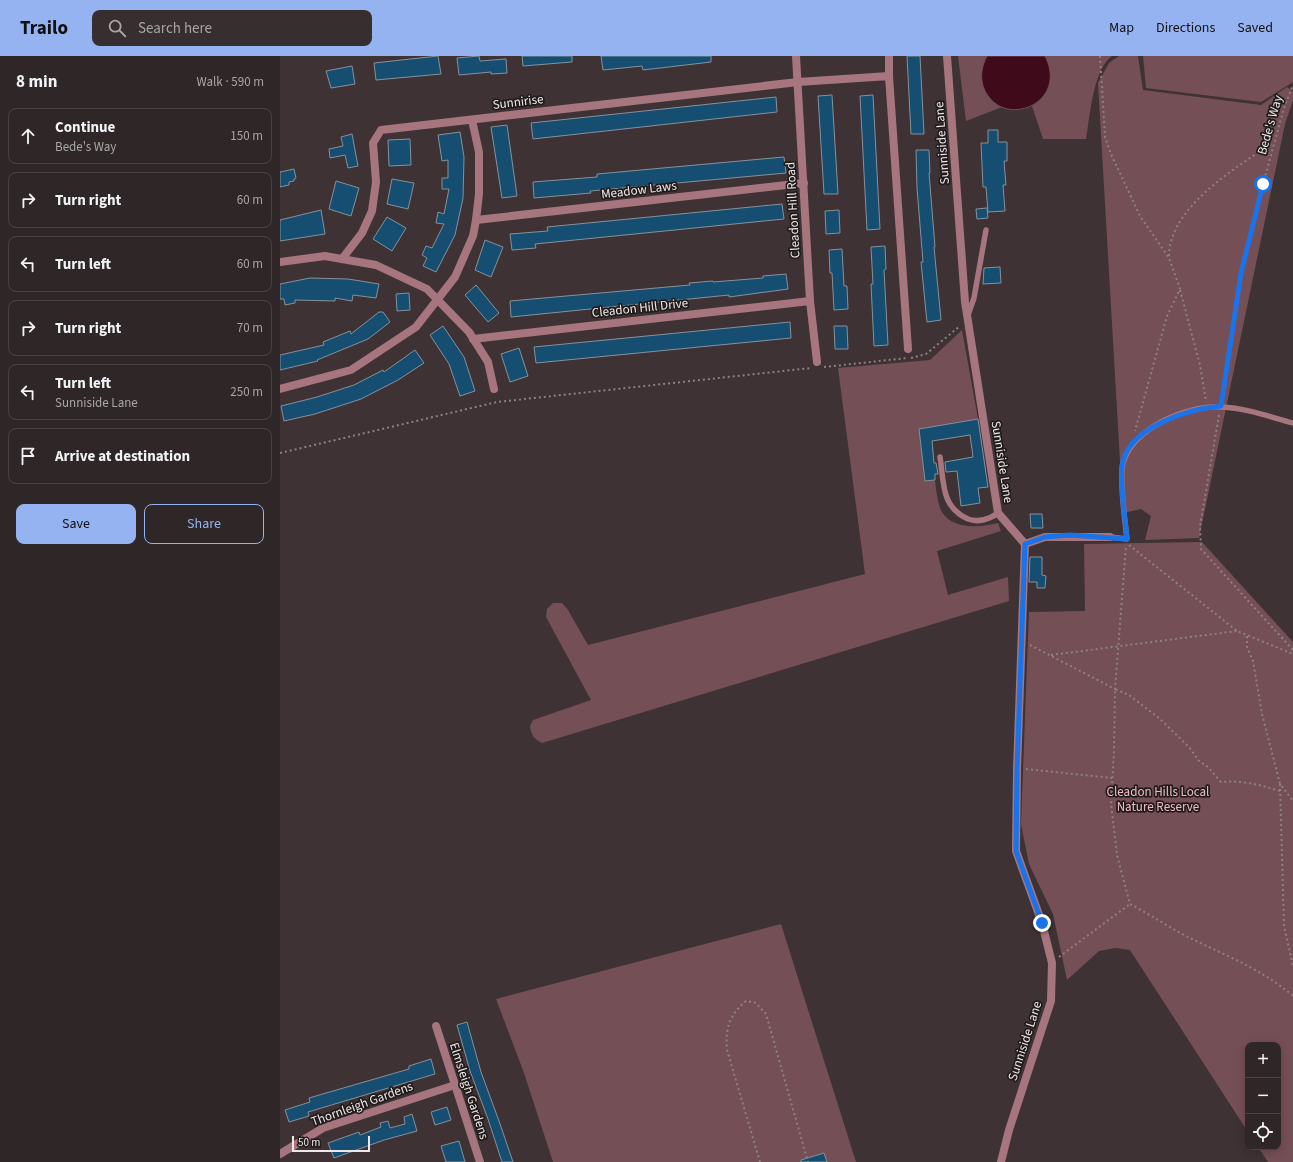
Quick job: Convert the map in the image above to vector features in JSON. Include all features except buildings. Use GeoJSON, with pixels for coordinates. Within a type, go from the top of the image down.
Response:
{"type":"FeatureCollection","features":[{"type":"Feature","properties":{"kind":"street","name":"Cleadon Hill Road"},"geometry":{"type":"LineString","coordinates":[[796,56],[810,301],[817,362]]}},
{"type":"Feature","properties":{"kind":"street"},"geometry":{"type":"LineString","coordinates":[[889,56],[889,76],[908,349]]}},
{"type":"Feature","properties":{"kind":"street","name":"Sunniside Lane"},"geometry":{"type":"LineString","coordinates":[[947,56],[967,319],[998,513],[1025,544],[1017,769],[1016,851],[1042,923],[1052,963],[1051,1001],[1000,1162]]}},
{"type":"Feature","properties":{"kind":"street","name":"Sunnirise"},"geometry":{"type":"LineString","coordinates":[[342,259],[362,233],[372,211],[376,182],[373,143],[381,130],[798,82],[889,76]]}},
{"type":"Feature","properties":{"kind":"street"},"geometry":{"type":"LineString","coordinates":[[280,389],[351,370],[416,327],[436,299],[455,277],[473,236],[479,194],[479,152],[472,120]]}},
{"type":"Feature","properties":{"kind":"street","name":"Meadow Laws"},"geometry":{"type":"LineString","coordinates":[[476,220],[804,183]]}},
{"type":"Feature","properties":{"kind":"street"},"geometry":{"type":"LineString","coordinates":[[280,262],[325,256],[342,259],[376,266],[427,289],[469,332],[488,362],[494,389]]}},
{"type":"Feature","properties":{"kind":"street","name":"Cleadon Hill Drive"},"geometry":{"type":"LineString","coordinates":[[473,339],[810,301]]}},
{"type":"Feature","properties":{"kind":"street"},"geometry":{"type":"LineString","coordinates":[[1025,544],[1045,537],[1070,535],[1110,537]]}},
{"type":"Feature","properties":{"kind":"street","name":"Elmsleigh Gardens"},"geometry":{"type":"LineString","coordinates":[[436,1026],[480,1162]]}},
{"type":"Feature","properties":{"kind":"street","name":"Thornleigh Gardens"},"geometry":{"type":"LineString","coordinates":[[280,1154],[323,1128],[455,1085]]}},
{"type":"Feature","properties":{"kind":"lane"},"geometry":{"type":"LineString","coordinates":[[967,319],[974,298],[986,230]]}},
{"type":"Feature","properties":{"kind":"lane"},"geometry":{"type":"LineString","coordinates":[[1110,537],[1127,539],[1122,464],[1131,445],[1150,428],[1180,413],[1207,407],[1221,406],[1239,409],[1293,423]]}},
{"type":"Feature","properties":{"kind":"lane"},"geometry":{"type":"LineString","coordinates":[[940,457],[945,492],[950,507],[959,515],[971,520],[989,519],[998,513]]}},
{"type":"Feature","properties":{"kind":"path"},"geometry":{"type":"LineString","coordinates":[[1100,56],[1105,137],[1140,216],[1169,258],[1180,289],[1200,365],[1207,407]]}},
{"type":"Feature","properties":{"kind":"path","name":"Bede's Way"},"geometry":{"type":"LineString","coordinates":[[1293,85],[1286,102],[1274,143],[1241,273],[1221,406],[1200,526],[1201,549],[1293,650]]}},
{"type":"Feature","properties":{"kind":"path"},"geometry":{"type":"LineString","coordinates":[[1169,258],[1169,247],[1176,227],[1188,211],[1214,186],[1274,143]]}},
{"type":"Feature","properties":{"kind":"path"},"geometry":{"type":"LineString","coordinates":[[1131,445],[1146,386],[1167,316],[1180,289]]}},
{"type":"Feature","properties":{"kind":"path"},"geometry":{"type":"LineString","coordinates":[[280,453],[497,402],[920,357],[926,354],[967,319]]}},
{"type":"Feature","properties":{"kind":"path"},"geometry":{"type":"LineString","coordinates":[[1127,539],[1126,544],[1237,631],[1293,654]]}},
{"type":"Feature","properties":{"kind":"path"},"geometry":{"type":"LineString","coordinates":[[1127,539],[1117,647],[1111,804],[1117,855],[1130,904],[1187,936],[1219,950],[1282,986],[1293,996]]}},
{"type":"Feature","properties":{"kind":"path"},"geometry":{"type":"LineString","coordinates":[[1050,655],[1237,631]]}},
{"type":"Feature","properties":{"kind":"path"},"geometry":{"type":"LineString","coordinates":[[1247,636],[1247,647],[1252,661],[1262,714],[1280,784],[1284,926],[1293,966]]}},
{"type":"Feature","properties":{"kind":"path"},"geometry":{"type":"LineString","coordinates":[[1022,641],[1129,695],[1159,718],[1189,747],[1199,761],[1208,767],[1221,782],[1238,780],[1280,791]]}},
{"type":"Feature","properties":{"kind":"path"},"geometry":{"type":"LineString","coordinates":[[1017,769],[1112,778]]}},
{"type":"Feature","properties":{"kind":"path"},"geometry":{"type":"LineString","coordinates":[[1280,784],[1293,801]]}},
{"type":"Feature","properties":{"kind":"path"},"geometry":{"type":"LineString","coordinates":[[1052,963],[1130,904]]}},
{"type":"Feature","properties":{"kind":"path"},"geometry":{"type":"LineString","coordinates":[[760,1162],[727,1050],[726,1038],[729,1024],[735,1010],[746,1001],[756,1003],[766,1014],[808,1162]]}},
{"type":"Feature","properties":{"kind":"green space"},"geometry":{"type":"Polygon","coordinates":[[[958,56],[987,56],[982,70],[983,84],[990,97],[1002,107],[966,121],[958,56]]]}},
{"type":"Feature","properties":{"kind":"green space"},"geometry":{"type":"Polygon","coordinates":[[[1045,56],[1112,56],[1100,71],[1096,82],[1086,139],[1043,139],[1032,106],[1040,100],[1049,65],[1045,56]]]}},
{"type":"Feature","properties":{"kind":"green space"},"geometry":{"type":"Polygon","coordinates":[[[1119,56],[1138,56],[1143,90],[1261,105],[1287,87],[1293,91],[1293,100],[1285,124],[1199,538],[1145,540],[1151,516],[1141,509],[1123,513],[1098,83],[1109,63],[1119,56]]]}},
{"type":"Feature","properties":{"kind":"green space"},"geometry":{"type":"Polygon","coordinates":[[[1143,56],[1293,56],[1293,82],[1261,102],[1146,88],[1143,56]]]}},
{"type":"Feature","properties":{"kind":"green space"},"geometry":{"type":"Polygon","coordinates":[[[962,330],[978,419],[919,429],[925,481],[935,480],[940,508],[944,515],[950,520],[965,526],[982,526],[998,523],[1001,531],[937,551],[948,595],[1008,577],[1009,601],[542,743],[535,738],[531,732],[530,726],[533,720],[591,700],[546,617],[547,609],[553,603],[562,603],[568,610],[588,645],[865,574],[838,368],[930,360],[962,330]]]}},
{"type":"Feature","properties":{"kind":"green space","name":"Cleadon Hills Local Nature Reserve"},"geometry":{"type":"Polygon","coordinates":[[[1202,542],[1293,642],[1293,1162],[1268,1162],[1260,1150],[1281,1150],[1281,1042],[1245,1042],[1245,1127],[1130,950],[1116,948],[1099,951],[1067,980],[1053,914],[1029,864],[1021,824],[1029,612],[1085,611],[1084,544],[1202,542]]]}},
{"type":"Feature","properties":{"kind":"green space"},"geometry":{"type":"Polygon","coordinates":[[[781,924],[856,1162],[553,1162],[524,1073],[496,999],[781,924]]]}},
{"type":"Feature","properties":{"kind":"shaded area"},"geometry":{"type":"Polygon","coordinates":[[[987,56],[1045,56],[1050,73],[1048,88],[1041,99],[1029,107],[1016,110],[1003,108],[991,100],[983,86],[982,78],[982,71],[987,56]]]}},
{"type":"Feature","properties":{"kind":"route"},"geometry":{"type":"LineString","coordinates":[[1042,923],[1016,851],[1017,769],[1025,544],[1045,537],[1070,535],[1127,539],[1122,464],[1131,445],[1150,428],[1180,413],[1207,407],[1221,406],[1241,273],[1263,184]]}}]}
